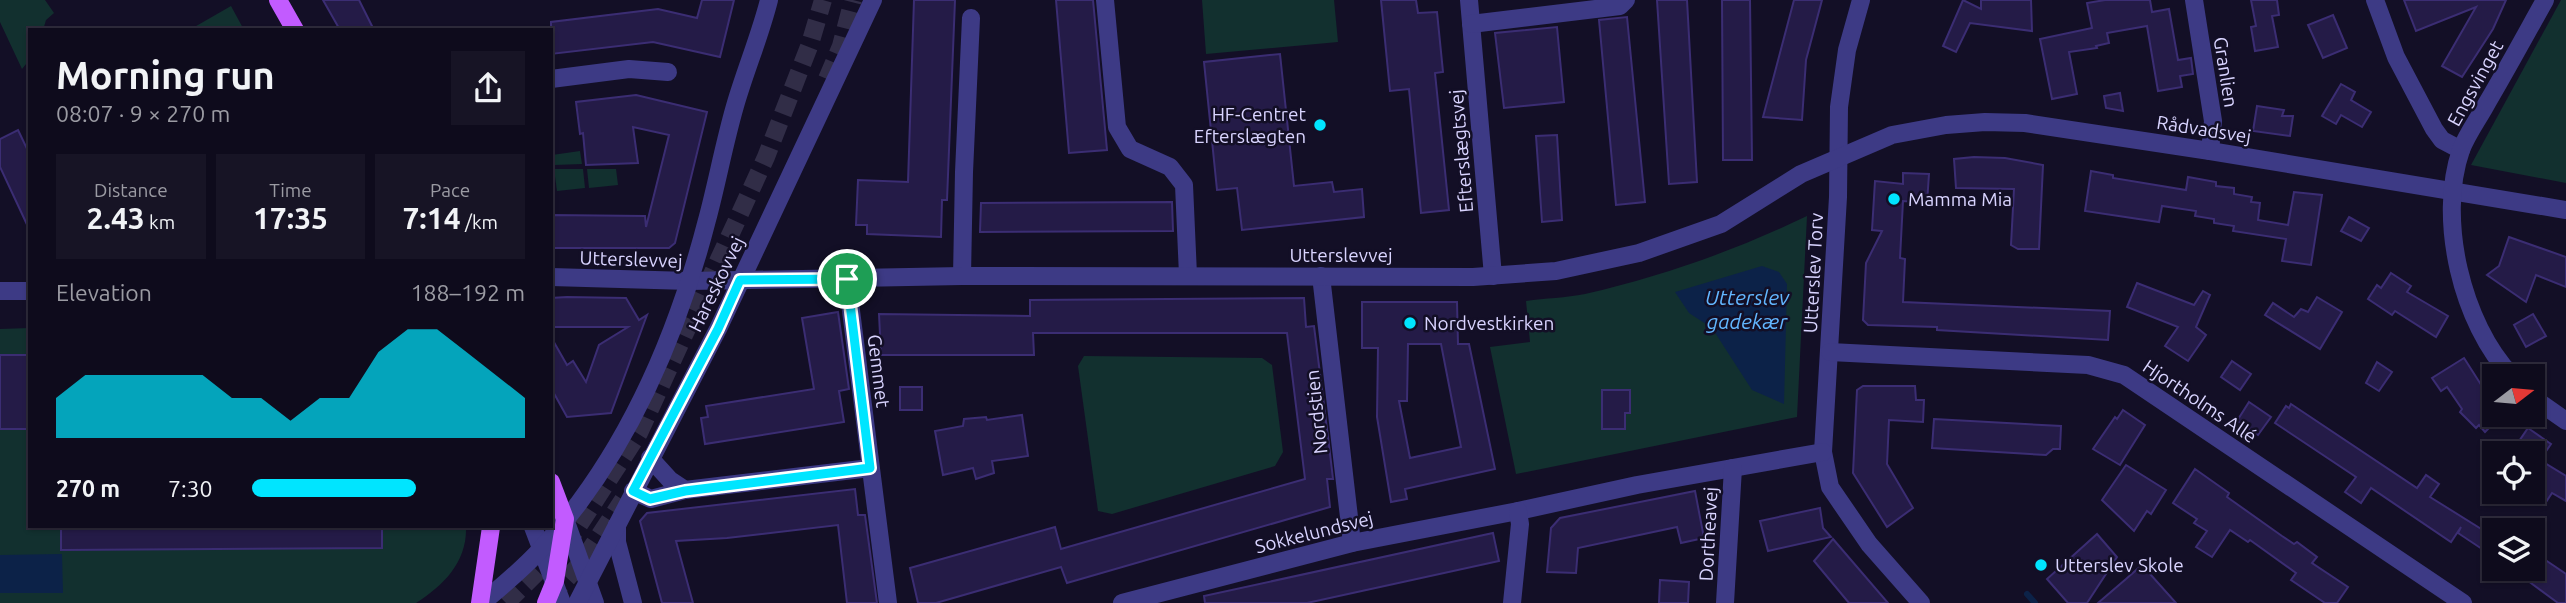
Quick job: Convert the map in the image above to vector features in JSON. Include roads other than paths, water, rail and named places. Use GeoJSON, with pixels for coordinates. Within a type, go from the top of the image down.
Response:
{"type":"FeatureCollection","features":[{"type":"Feature","properties":{"kind":"main road"},"geometry":{"type":"LineString","coordinates":[[278,0],[294,28]]}},
{"type":"Feature","properties":{"kind":"main road"},"geometry":{"type":"LineString","coordinates":[[546,603],[555,581],[565,519],[553,487]]}},
{"type":"Feature","properties":{"kind":"main road"},"geometry":{"type":"LineString","coordinates":[[481,603],[491,528]]}},
{"type":"Feature","properties":{"kind":"street","name":"Hareskovvej"},"geometry":{"type":"LineString","coordinates":[[481,603],[542,548],[565,519],[610,458],[640,402],[667,344],[689,281],[708,220],[734,107],[769,0]]}},
{"type":"Feature","properties":{"kind":"street","name":"Hareskovvej"},"geometry":{"type":"LineString","coordinates":[[577,603],[718,329],[873,0]]}},
{"type":"Feature","properties":{"kind":"street"},"geometry":{"type":"LineString","coordinates":[[1105,0],[1117,127],[1130,149],[1170,167],[1184,185],[1188,275]]}},
{"type":"Feature","properties":{"kind":"street","name":"Efterslægtsvej"},"geometry":{"type":"LineString","coordinates":[[1469,0],[1493,276]]}},
{"type":"Feature","properties":{"kind":"street"},"geometry":{"type":"LineString","coordinates":[[1471,23],[1620,6],[1626,0]]}},
{"type":"Feature","properties":{"kind":"street","name":"Utterslev Torv"},"geometry":{"type":"LineString","coordinates":[[1861,0],[1847,50],[1839,107],[1838,197],[1822,452],[1830,487],[1869,544],[1921,603]]}},
{"type":"Feature","properties":{"kind":"street","name":"Granlien"},"geometry":{"type":"LineString","coordinates":[[2194,0],[2213,121],[2210,150]]}},
{"type":"Feature","properties":{"kind":"street"},"geometry":{"type":"LineString","coordinates":[[2375,0],[2396,57],[2434,129],[2442,140],[2461,150]]}},
{"type":"Feature","properties":{"kind":"street","name":"Engsvinget"},"geometry":{"type":"LineString","coordinates":[[2500,364],[2476,320],[2461,281],[2451,228],[2454,190],[2461,150],[2545,0]]}},
{"type":"Feature","properties":{"kind":"street"},"geometry":{"type":"LineString","coordinates":[[962,276],[971,18]]}},
{"type":"Feature","properties":{"kind":"street"},"geometry":{"type":"LineString","coordinates":[[553,79],[629,69],[668,72]]}},
{"type":"Feature","properties":{"kind":"street","name":"Rådvadsvej"},"geometry":{"type":"LineString","coordinates":[[1838,156],[1892,135],[1946,125],[2025,123],[2210,150],[2566,210]]}},
{"type":"Feature","properties":{"kind":"street"},"geometry":{"type":"LineString","coordinates":[[1493,276],[1556,271],[1639,253],[1683,238],[1720,224],[1801,174],[1838,156]]}},
{"type":"Feature","properties":{"kind":"street","name":"Utterslevvej"},"geometry":{"type":"LineString","coordinates":[[553,277],[689,281],[962,276],[1493,276]]}},
{"type":"Feature","properties":{"kind":"street","name":"Nordstien"},"geometry":{"type":"LineString","coordinates":[[1321,276],[1352,543]]}},
{"type":"Feature","properties":{"kind":"street","name":"Gemmet"},"geometry":{"type":"LineString","coordinates":[[847,279],[888,603]]}},
{"type":"Feature","properties":{"kind":"street"},"geometry":{"type":"LineString","coordinates":[[0,291],[28,291]]}},
{"type":"Feature","properties":{"kind":"street","name":"Hjortholms Allé"},"geometry":{"type":"LineString","coordinates":[[1830,352],[2088,365],[2124,375],[2463,603]]}},
{"type":"Feature","properties":{"kind":"street"},"geometry":{"type":"LineString","coordinates":[[2545,406],[2566,421]]}},
{"type":"Feature","properties":{"kind":"street"},"geometry":{"type":"LineString","coordinates":[[1512,603],[1520,524],[1518,511],[1637,485],[1822,452]]}},
{"type":"Feature","properties":{"kind":"street"},"geometry":{"type":"LineString","coordinates":[[650,458],[670,480],[685,491]]}},
{"type":"Feature","properties":{"kind":"street"},"geometry":{"type":"LineString","coordinates":[[633,491],[650,499],[685,491],[870,468]]}},
{"type":"Feature","properties":{"kind":"street","name":"Dortheavej"},"geometry":{"type":"LineString","coordinates":[[1726,603],[1732,468]]}},
{"type":"Feature","properties":{"kind":"street","name":"Sokkelundsvej"},"geometry":{"type":"LineString","coordinates":[[1122,603],[1152,599],[1352,543],[1518,511]]}},
{"type":"Feature","properties":{"kind":"street"},"geometry":{"type":"LineString","coordinates":[[565,519],[595,603]]}},
{"type":"Feature","properties":{"kind":"street"},"geometry":{"type":"LineString","coordinates":[[619,519],[617,542],[633,603]]}},
{"type":"Feature","properties":{"kind":"street"},"geometry":{"type":"LineString","coordinates":[[533,528],[562,603]]}},
{"type":"Feature","properties":{"kind":"water","name":"Utterslev gadekær"},"geometry":{"type":"Polygon","coordinates":[[[1762,266],[1779,272],[1787,284],[1784,404],[1752,390],[1712,328],[1689,313],[1675,292],[1762,266]]]}},
{"type":"Feature","properties":{"kind":"water"},"geometry":{"type":"Polygon","coordinates":[[[62,554],[63,593],[0,593],[0,555],[62,554]]]}},
{"type":"Feature","properties":{"kind":"waterway"},"geometry":{"type":"LineString","coordinates":[[2027,594],[2035,603]]}},
{"type":"Feature","properties":{"kind":"tunnel"},"geometry":{"type":"LineString","coordinates":[[506,603],[568,542],[639,433],[766,157],[810,44],[823,0]]}},
{"type":"Feature","properties":{"kind":"tunnel"},"geometry":{"type":"LineString","coordinates":[[827,79],[841,46],[853,0]]}},
{"type":"Feature","properties":{"kind":"tunnel"},"geometry":{"type":"LineString","coordinates":[[549,598],[582,562],[623,500]]}},
{"type":"Feature","properties":{"kind":"place","name":"HF-Centret Efterslægten"},"geometry":{"type":"Point","coordinates":[1320,125]}},
{"type":"Feature","properties":{"kind":"place","name":"Mamma Mia"},"geometry":{"type":"Point","coordinates":[1894,199]}},
{"type":"Feature","properties":{"kind":"place","name":"Nordvestkirken"},"geometry":{"type":"Point","coordinates":[1410,323]}},
{"type":"Feature","properties":{"kind":"place","name":"Utterslev Skole"},"geometry":{"type":"Point","coordinates":[2041,565]}}]}
